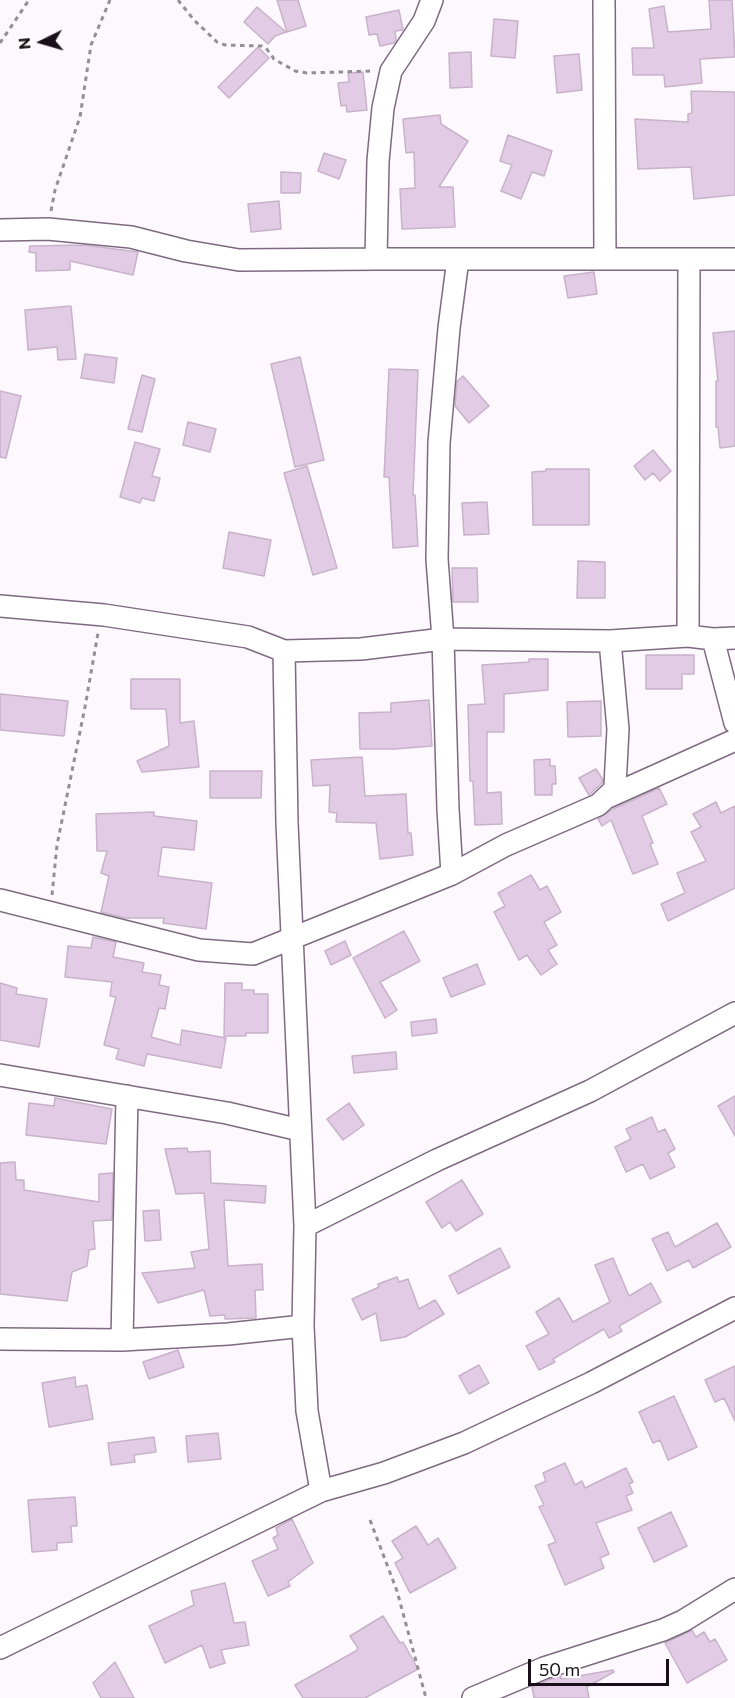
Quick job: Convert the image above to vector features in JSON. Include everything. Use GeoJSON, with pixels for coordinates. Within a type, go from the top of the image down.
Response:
{"type":"FeatureCollection","features":[{"type":"Feature","properties":{"kind":"street"},"geometry":{"type":"LineString","coordinates":[[376,258],[378,161],[383,108],[391,71],[424,21],[432,0]]}},
{"type":"Feature","properties":{"kind":"street"},"geometry":{"type":"LineString","coordinates":[[604,0],[604,259]]}},
{"type":"Feature","properties":{"kind":"street"},"geometry":{"type":"LineString","coordinates":[[0,231],[48,229],[131,237],[186,252],[239,260],[376,258],[735,260]]}},
{"type":"Feature","properties":{"kind":"street"},"geometry":{"type":"LineString","coordinates":[[452,874],[447,798],[443,639],[437,559],[439,443],[449,328],[458,259]]}},
{"type":"Feature","properties":{"kind":"street"},"geometry":{"type":"LineString","coordinates":[[688,636],[689,259]]}},
{"type":"Feature","properties":{"kind":"street"},"geometry":{"type":"LineString","coordinates":[[0,606],[104,615],[248,637],[284,651],[361,649],[443,639],[610,640],[688,636],[713,639],[735,638]]}},
{"type":"Feature","properties":{"kind":"street"},"geometry":{"type":"LineString","coordinates":[[713,639],[733,713]]}},
{"type":"Feature","properties":{"kind":"street"},"geometry":{"type":"LineString","coordinates":[[608,797],[615,786],[618,729],[610,640]]}},
{"type":"Feature","properties":{"kind":"street"},"geometry":{"type":"LineString","coordinates":[[284,651],[292,939],[305,1226],[303,1326],[307,1411],[321,1491]]}},
{"type":"Feature","properties":{"kind":"street"},"geometry":{"type":"LineString","coordinates":[[0,900],[199,950],[253,954],[452,874],[506,844],[598,805],[608,797],[735,740]]}},
{"type":"Feature","properties":{"kind":"street"},"geometry":{"type":"LineString","coordinates":[[305,1226],[437,1160],[590,1091],[735,1013]]}},
{"type":"Feature","properties":{"kind":"street"},"geometry":{"type":"LineString","coordinates":[[0,1076],[227,1113],[300,1130]]}},
{"type":"Feature","properties":{"kind":"street"},"geometry":{"type":"LineString","coordinates":[[122,1340],[127,1096]]}},
{"type":"Feature","properties":{"kind":"street"},"geometry":{"type":"LineString","coordinates":[[0,1648],[321,1491],[384,1473],[464,1443],[591,1383],[735,1308]]}},
{"type":"Feature","properties":{"kind":"street"},"geometry":{"type":"LineString","coordinates":[[0,1339],[122,1340],[228,1335],[303,1326]]}},
{"type":"Feature","properties":{"kind":"street"},"geometry":{"type":"LineString","coordinates":[[473,1698],[544,1668],[663,1630],[683,1621],[735,1589]]}},
{"type":"Feature","properties":{"kind":"path"},"geometry":{"type":"LineString","coordinates":[[0,43],[29,0]]}},
{"type":"Feature","properties":{"kind":"path"},"geometry":{"type":"LineString","coordinates":[[48,229],[55,190],[80,117],[91,45],[110,0]]}},
{"type":"Feature","properties":{"kind":"path"},"geometry":{"type":"LineString","coordinates":[[178,0],[194,20],[217,42],[225,45],[262,46],[274,59],[295,71],[307,73],[391,71]]}},
{"type":"Feature","properties":{"kind":"path"},"geometry":{"type":"LineString","coordinates":[[51,912],[57,844],[101,616]]}},
{"type":"Feature","properties":{"kind":"path"},"geometry":{"type":"LineString","coordinates":[[370,1520],[397,1591],[426,1698]]}},
{"type":"Feature","properties":{"kind":"building"},"geometry":{"type":"Polygon","coordinates":[[[277,0],[298,0],[306,26],[287,32],[277,0]]]}},
{"type":"Feature","properties":{"kind":"building"},"geometry":{"type":"Polygon","coordinates":[[[709,0],[732,0],[735,57],[700,59],[702,83],[665,87],[664,75],[633,75],[632,48],[654,48],[649,9],[664,6],[668,32],[711,29],[709,0]]]}},
{"type":"Feature","properties":{"kind":"building"},"geometry":{"type":"Polygon","coordinates":[[[257,7],[286,32],[275,36],[268,44],[244,22],[257,7]]]}},
{"type":"Feature","properties":{"kind":"building"},"geometry":{"type":"Polygon","coordinates":[[[399,10],[403,30],[395,31],[394,43],[380,46],[377,34],[369,35],[366,17],[399,10]]]}},
{"type":"Feature","properties":{"kind":"building"},"geometry":{"type":"Polygon","coordinates":[[[494,19],[518,21],[515,58],[491,56],[494,19]]]}},
{"type":"Feature","properties":{"kind":"building"},"geometry":{"type":"Polygon","coordinates":[[[258,47],[269,58],[229,98],[218,87],[258,47]]]}},
{"type":"Feature","properties":{"kind":"building"},"geometry":{"type":"Polygon","coordinates":[[[471,52],[472,87],[450,88],[449,53],[471,52]]]}},
{"type":"Feature","properties":{"kind":"building"},"geometry":{"type":"Polygon","coordinates":[[[579,54],[582,90],[557,93],[554,56],[579,54]]]}},
{"type":"Feature","properties":{"kind":"building"},"geometry":{"type":"Polygon","coordinates":[[[363,72],[367,110],[347,112],[346,105],[341,106],[338,83],[349,82],[348,73],[363,72]]]}},
{"type":"Feature","properties":{"kind":"building"},"geometry":{"type":"Polygon","coordinates":[[[691,91],[735,92],[735,195],[694,199],[691,167],[638,169],[635,119],[688,122],[688,114],[692,113],[691,91]]]}},
{"type":"Feature","properties":{"kind":"building"},"geometry":{"type":"Polygon","coordinates":[[[440,115],[441,124],[468,141],[439,187],[453,187],[455,227],[402,229],[400,189],[415,188],[414,152],[406,153],[403,119],[440,115]]]}},
{"type":"Feature","properties":{"kind":"building"},"geometry":{"type":"Polygon","coordinates":[[[508,135],[552,151],[544,176],[532,172],[521,199],[501,191],[512,165],[500,161],[508,135]]]}},
{"type":"Feature","properties":{"kind":"building"},"geometry":{"type":"Polygon","coordinates":[[[324,153],[346,160],[339,179],[318,171],[324,153]]]}},
{"type":"Feature","properties":{"kind":"building"},"geometry":{"type":"Polygon","coordinates":[[[281,172],[301,173],[300,193],[281,193],[281,172]]]}},
{"type":"Feature","properties":{"kind":"building"},"geometry":{"type":"Polygon","coordinates":[[[279,201],[281,229],[251,232],[248,204],[279,201]]]}},
{"type":"Feature","properties":{"kind":"building"},"geometry":{"type":"Polygon","coordinates":[[[84,245],[138,252],[133,275],[70,261],[70,270],[36,271],[36,253],[29,252],[30,246],[84,245]]]}},
{"type":"Feature","properties":{"kind":"building"},"geometry":{"type":"Polygon","coordinates":[[[594,272],[597,294],[568,298],[564,276],[594,272]]]}},
{"type":"Feature","properties":{"kind":"building"},"geometry":{"type":"Polygon","coordinates":[[[71,306],[76,359],[58,360],[57,347],[28,350],[25,310],[71,306]]]}},
{"type":"Feature","properties":{"kind":"building"},"geometry":{"type":"Polygon","coordinates":[[[735,331],[735,446],[720,448],[718,427],[716,427],[716,381],[718,381],[713,333],[735,331]]]}},
{"type":"Feature","properties":{"kind":"building"},"geometry":{"type":"Polygon","coordinates":[[[85,354],[117,358],[114,383],[81,378],[85,354]]]}},
{"type":"Feature","properties":{"kind":"building"},"geometry":{"type":"Polygon","coordinates":[[[300,357],[324,460],[295,467],[271,364],[300,357]]]}},
{"type":"Feature","properties":{"kind":"building"},"geometry":{"type":"Polygon","coordinates":[[[389,369],[418,370],[413,495],[415,495],[418,546],[393,548],[389,477],[384,477],[389,369]]]}},
{"type":"Feature","properties":{"kind":"building"},"geometry":{"type":"Polygon","coordinates":[[[142,375],[155,379],[142,432],[128,429],[142,375]]]}},
{"type":"Feature","properties":{"kind":"building"},"geometry":{"type":"Polygon","coordinates":[[[463,376],[489,406],[469,423],[455,406],[457,381],[463,376]]]}},
{"type":"Feature","properties":{"kind":"building"},"geometry":{"type":"Polygon","coordinates":[[[0,391],[21,396],[6,458],[0,457],[0,391]]]}},
{"type":"Feature","properties":{"kind":"building"},"geometry":{"type":"Polygon","coordinates":[[[188,422],[216,429],[210,452],[183,445],[188,422]]]}},
{"type":"Feature","properties":{"kind":"building"},"geometry":{"type":"Polygon","coordinates":[[[135,442],[160,449],[152,476],[160,478],[154,501],[142,498],[140,503],[120,497],[135,442]]]}},
{"type":"Feature","properties":{"kind":"building"},"geometry":{"type":"Polygon","coordinates":[[[653,450],[671,471],[660,481],[653,473],[645,480],[634,466],[653,450]]]}},
{"type":"Feature","properties":{"kind":"building"},"geometry":{"type":"Polygon","coordinates":[[[307,466],[337,568],[313,575],[284,473],[307,466]]]}},
{"type":"Feature","properties":{"kind":"building"},"geometry":{"type":"Polygon","coordinates":[[[546,469],[589,469],[589,525],[533,525],[532,472],[546,471],[546,469]]]}},
{"type":"Feature","properties":{"kind":"building"},"geometry":{"type":"Polygon","coordinates":[[[487,502],[489,534],[464,535],[462,503],[487,502]]]}},
{"type":"Feature","properties":{"kind":"building"},"geometry":{"type":"Polygon","coordinates":[[[229,532],[271,540],[264,576],[223,568],[229,532]]]}},
{"type":"Feature","properties":{"kind":"building"},"geometry":{"type":"Polygon","coordinates":[[[578,561],[605,562],[605,598],[577,598],[578,561]]]}},
{"type":"Feature","properties":{"kind":"building"},"geometry":{"type":"Polygon","coordinates":[[[452,568],[477,568],[478,602],[453,602],[452,568]]]}},
{"type":"Feature","properties":{"kind":"building"},"geometry":{"type":"Polygon","coordinates":[[[646,655],[694,655],[694,674],[682,674],[682,689],[646,689],[646,655]]]}},
{"type":"Feature","properties":{"kind":"building"},"geometry":{"type":"Polygon","coordinates":[[[529,659],[548,659],[548,690],[504,694],[504,732],[487,732],[487,793],[501,792],[502,824],[475,825],[473,781],[470,781],[468,705],[485,704],[482,665],[529,662],[529,659]]]}},
{"type":"Feature","properties":{"kind":"building"},"geometry":{"type":"Polygon","coordinates":[[[131,679],[180,679],[180,723],[194,721],[199,767],[142,772],[137,761],[169,746],[166,709],[131,709],[131,679]]]}},
{"type":"Feature","properties":{"kind":"building"},"geometry":{"type":"Polygon","coordinates":[[[0,694],[68,701],[64,736],[0,730],[0,694]]]}},
{"type":"Feature","properties":{"kind":"building"},"geometry":{"type":"Polygon","coordinates":[[[429,700],[432,746],[360,749],[359,713],[391,712],[391,703],[429,700]]]}},
{"type":"Feature","properties":{"kind":"building"},"geometry":{"type":"Polygon","coordinates":[[[601,701],[601,736],[568,737],[567,702],[601,701]]]}},
{"type":"Feature","properties":{"kind":"building"},"geometry":{"type":"Polygon","coordinates":[[[362,757],[365,796],[406,794],[408,833],[411,833],[413,855],[380,859],[376,823],[336,822],[337,813],[329,812],[330,785],[313,786],[311,760],[362,757]]]}},
{"type":"Feature","properties":{"kind":"building"},"geometry":{"type":"Polygon","coordinates":[[[550,759],[550,766],[555,766],[556,784],[552,784],[552,795],[535,795],[534,760],[550,759]]]}},
{"type":"Feature","properties":{"kind":"building"},"geometry":{"type":"Polygon","coordinates":[[[596,769],[603,780],[589,795],[579,778],[596,769]]]}},
{"type":"Feature","properties":{"kind":"building"},"geometry":{"type":"Polygon","coordinates":[[[210,771],[262,771],[261,798],[210,798],[210,771]]]}},
{"type":"Feature","properties":{"kind":"building"},"geometry":{"type":"Polygon","coordinates":[[[659,788],[667,804],[642,816],[653,843],[650,844],[658,864],[633,874],[611,820],[602,826],[598,819],[613,809],[659,788]]]}},
{"type":"Feature","properties":{"kind":"building"},"geometry":{"type":"Polygon","coordinates":[[[716,802],[721,813],[735,806],[735,888],[668,921],[661,904],[685,893],[677,873],[706,861],[691,832],[701,827],[693,814],[716,802]]]}},
{"type":"Feature","properties":{"kind":"building"},"geometry":{"type":"Polygon","coordinates":[[[154,812],[154,816],[197,821],[194,850],[162,847],[158,876],[212,883],[206,929],[163,923],[164,918],[124,918],[101,912],[109,876],[101,873],[107,851],[97,851],[96,814],[154,812]]]}},
{"type":"Feature","properties":{"kind":"building"},"geometry":{"type":"Polygon","coordinates":[[[531,875],[540,890],[547,886],[561,912],[544,922],[557,945],[548,950],[557,964],[541,975],[527,955],[519,960],[494,912],[505,906],[498,893],[531,875]]]}},
{"type":"Feature","properties":{"kind":"building"},"geometry":{"type":"Polygon","coordinates":[[[404,931],[420,961],[380,982],[397,1010],[385,1018],[353,958],[404,931]]]}},
{"type":"Feature","properties":{"kind":"building"},"geometry":{"type":"Polygon","coordinates":[[[93,937],[116,942],[113,957],[144,963],[142,972],[161,975],[159,985],[169,987],[165,1009],[159,1008],[151,1037],[180,1045],[182,1030],[226,1038],[221,1068],[147,1054],[144,1066],[116,1059],[119,1049],[104,1045],[116,997],[110,996],[112,982],[65,977],[68,946],[91,948],[93,937]]]}},
{"type":"Feature","properties":{"kind":"building"},"geometry":{"type":"Polygon","coordinates":[[[345,941],[351,955],[331,965],[325,951],[345,941]]]}},
{"type":"Feature","properties":{"kind":"building"},"geometry":{"type":"Polygon","coordinates":[[[477,964],[485,984],[451,997],[443,978],[477,964]]]}},
{"type":"Feature","properties":{"kind":"building"},"geometry":{"type":"Polygon","coordinates":[[[0,983],[17,988],[16,994],[47,999],[39,1047],[0,1040],[0,983]]]}},
{"type":"Feature","properties":{"kind":"building"},"geometry":{"type":"Polygon","coordinates":[[[225,983],[242,983],[242,990],[254,990],[254,994],[268,994],[268,1033],[224,1036],[225,983]]]}},
{"type":"Feature","properties":{"kind":"building"},"geometry":{"type":"Polygon","coordinates":[[[436,1019],[437,1033],[412,1036],[411,1022],[436,1019]]]}},
{"type":"Feature","properties":{"kind":"building"},"geometry":{"type":"Polygon","coordinates":[[[396,1052],[397,1069],[354,1073],[352,1056],[396,1052]]]}},
{"type":"Feature","properties":{"kind":"building"},"geometry":{"type":"Polygon","coordinates":[[[735,1096],[735,1136],[718,1106],[735,1096]]]}},
{"type":"Feature","properties":{"kind":"building"},"geometry":{"type":"Polygon","coordinates":[[[55,1098],[112,1109],[106,1144],[26,1135],[29,1103],[54,1106],[55,1098]]]}},
{"type":"Feature","properties":{"kind":"building"},"geometry":{"type":"Polygon","coordinates":[[[349,1103],[364,1125],[343,1140],[327,1119],[349,1103]]]}},
{"type":"Feature","properties":{"kind":"building"},"geometry":{"type":"Polygon","coordinates":[[[652,1117],[658,1132],[665,1129],[675,1149],[668,1153],[675,1167],[650,1179],[643,1164],[626,1172],[615,1147],[631,1139],[626,1129],[652,1117]]]}},
{"type":"Feature","properties":{"kind":"building"},"geometry":{"type":"Polygon","coordinates":[[[187,1148],[188,1152],[210,1151],[211,1183],[266,1186],[265,1203],[224,1200],[228,1266],[262,1264],[263,1290],[255,1290],[256,1318],[225,1319],[225,1315],[210,1316],[204,1290],[158,1303],[142,1273],[195,1268],[191,1252],[209,1249],[204,1193],[176,1194],[165,1149],[187,1148]]]}},
{"type":"Feature","properties":{"kind":"building"},"geometry":{"type":"Polygon","coordinates":[[[15,1162],[16,1180],[24,1180],[24,1190],[99,1202],[99,1174],[113,1173],[112,1220],[93,1221],[95,1249],[89,1250],[87,1266],[72,1272],[67,1301],[0,1294],[0,1163],[15,1162]]]}},
{"type":"Feature","properties":{"kind":"building"},"geometry":{"type":"Polygon","coordinates":[[[462,1180],[483,1214],[456,1231],[450,1222],[442,1228],[426,1202],[462,1180]]]}},
{"type":"Feature","properties":{"kind":"building"},"geometry":{"type":"Polygon","coordinates":[[[159,1210],[161,1240],[145,1241],[143,1211],[159,1210]]]}},
{"type":"Feature","properties":{"kind":"building"},"geometry":{"type":"Polygon","coordinates":[[[717,1223],[731,1247],[693,1268],[689,1260],[667,1271],[652,1239],[668,1232],[675,1247],[717,1223]]]}},
{"type":"Feature","properties":{"kind":"building"},"geometry":{"type":"Polygon","coordinates":[[[500,1248],[510,1267],[458,1294],[449,1276],[500,1248]]]}},
{"type":"Feature","properties":{"kind":"building"},"geometry":{"type":"Polygon","coordinates":[[[613,1258],[629,1296],[651,1283],[661,1302],[619,1326],[622,1331],[609,1338],[604,1329],[553,1359],[555,1362],[539,1370],[526,1346],[549,1334],[536,1312],[559,1298],[573,1322],[610,1302],[595,1265],[613,1258]]]}},
{"type":"Feature","properties":{"kind":"building"},"geometry":{"type":"Polygon","coordinates":[[[397,1277],[399,1282],[408,1279],[419,1309],[435,1300],[444,1314],[405,1337],[381,1341],[376,1313],[362,1320],[352,1299],[379,1287],[378,1284],[397,1277]]]}},
{"type":"Feature","properties":{"kind":"building"},"geometry":{"type":"Polygon","coordinates":[[[178,1350],[184,1367],[149,1379],[143,1362],[178,1350]]]}},
{"type":"Feature","properties":{"kind":"building"},"geometry":{"type":"Polygon","coordinates":[[[479,1365],[489,1383],[469,1394],[459,1376],[479,1365]]]}},
{"type":"Feature","properties":{"kind":"building"},"geometry":{"type":"Polygon","coordinates":[[[735,1366],[735,1421],[724,1398],[715,1402],[705,1380],[735,1366]]]}},
{"type":"Feature","properties":{"kind":"building"},"geometry":{"type":"Polygon","coordinates":[[[75,1377],[76,1387],[87,1385],[93,1419],[49,1427],[42,1383],[75,1377]]]}},
{"type":"Feature","properties":{"kind":"building"},"geometry":{"type":"Polygon","coordinates":[[[674,1396],[697,1447],[668,1460],[660,1440],[653,1443],[639,1412],[674,1396]]]}},
{"type":"Feature","properties":{"kind":"building"},"geometry":{"type":"Polygon","coordinates":[[[218,1433],[221,1459],[188,1462],[186,1436],[218,1433]]]}},
{"type":"Feature","properties":{"kind":"building"},"geometry":{"type":"Polygon","coordinates":[[[154,1437],[156,1452],[134,1455],[135,1462],[111,1465],[108,1443],[154,1437]]]}},
{"type":"Feature","properties":{"kind":"building"},"geometry":{"type":"Polygon","coordinates":[[[565,1463],[575,1485],[582,1481],[585,1488],[626,1468],[633,1482],[629,1484],[633,1493],[626,1496],[632,1510],[596,1523],[609,1554],[600,1558],[604,1568],[565,1585],[548,1545],[556,1542],[539,1507],[544,1505],[535,1486],[546,1481],[543,1473],[565,1463]]]}},
{"type":"Feature","properties":{"kind":"building"},"geometry":{"type":"Polygon","coordinates":[[[75,1497],[77,1526],[71,1526],[72,1542],[57,1543],[57,1550],[32,1552],[28,1500],[75,1497]]]}},
{"type":"Feature","properties":{"kind":"building"},"geometry":{"type":"Polygon","coordinates":[[[671,1512],[687,1546],[654,1562],[638,1528],[671,1512]]]}},
{"type":"Feature","properties":{"kind":"building"},"geometry":{"type":"Polygon","coordinates":[[[292,1519],[313,1563],[288,1582],[290,1586],[268,1596],[252,1561],[278,1549],[273,1538],[278,1535],[276,1528],[292,1519]]]}},
{"type":"Feature","properties":{"kind":"building"},"geometry":{"type":"Polygon","coordinates":[[[416,1526],[428,1545],[438,1538],[456,1568],[410,1593],[395,1563],[403,1558],[392,1541],[416,1526]]]}},
{"type":"Feature","properties":{"kind":"building"},"geometry":{"type":"Polygon","coordinates":[[[225,1583],[234,1623],[245,1622],[249,1645],[221,1650],[225,1663],[210,1668],[202,1645],[165,1663],[149,1626],[194,1605],[191,1591],[225,1583]]]}},
{"type":"Feature","properties":{"kind":"building"},"geometry":{"type":"Polygon","coordinates":[[[383,1616],[400,1643],[403,1642],[418,1669],[365,1698],[303,1698],[295,1685],[356,1651],[358,1648],[350,1636],[383,1616]]]}},
{"type":"Feature","properties":{"kind":"building"},"geometry":{"type":"Polygon","coordinates":[[[692,1630],[696,1637],[704,1632],[710,1642],[715,1639],[727,1660],[687,1683],[665,1643],[692,1630]]]}},
{"type":"Feature","properties":{"kind":"building"},"geometry":{"type":"Polygon","coordinates":[[[115,1662],[134,1698],[101,1698],[93,1683],[115,1662]]]}},
{"type":"Feature","properties":{"kind":"building"},"geometry":{"type":"Polygon","coordinates":[[[613,1670],[614,1672],[587,1687],[589,1698],[534,1698],[532,1687],[548,1680],[561,1676],[561,1679],[613,1670]]]}}]}
